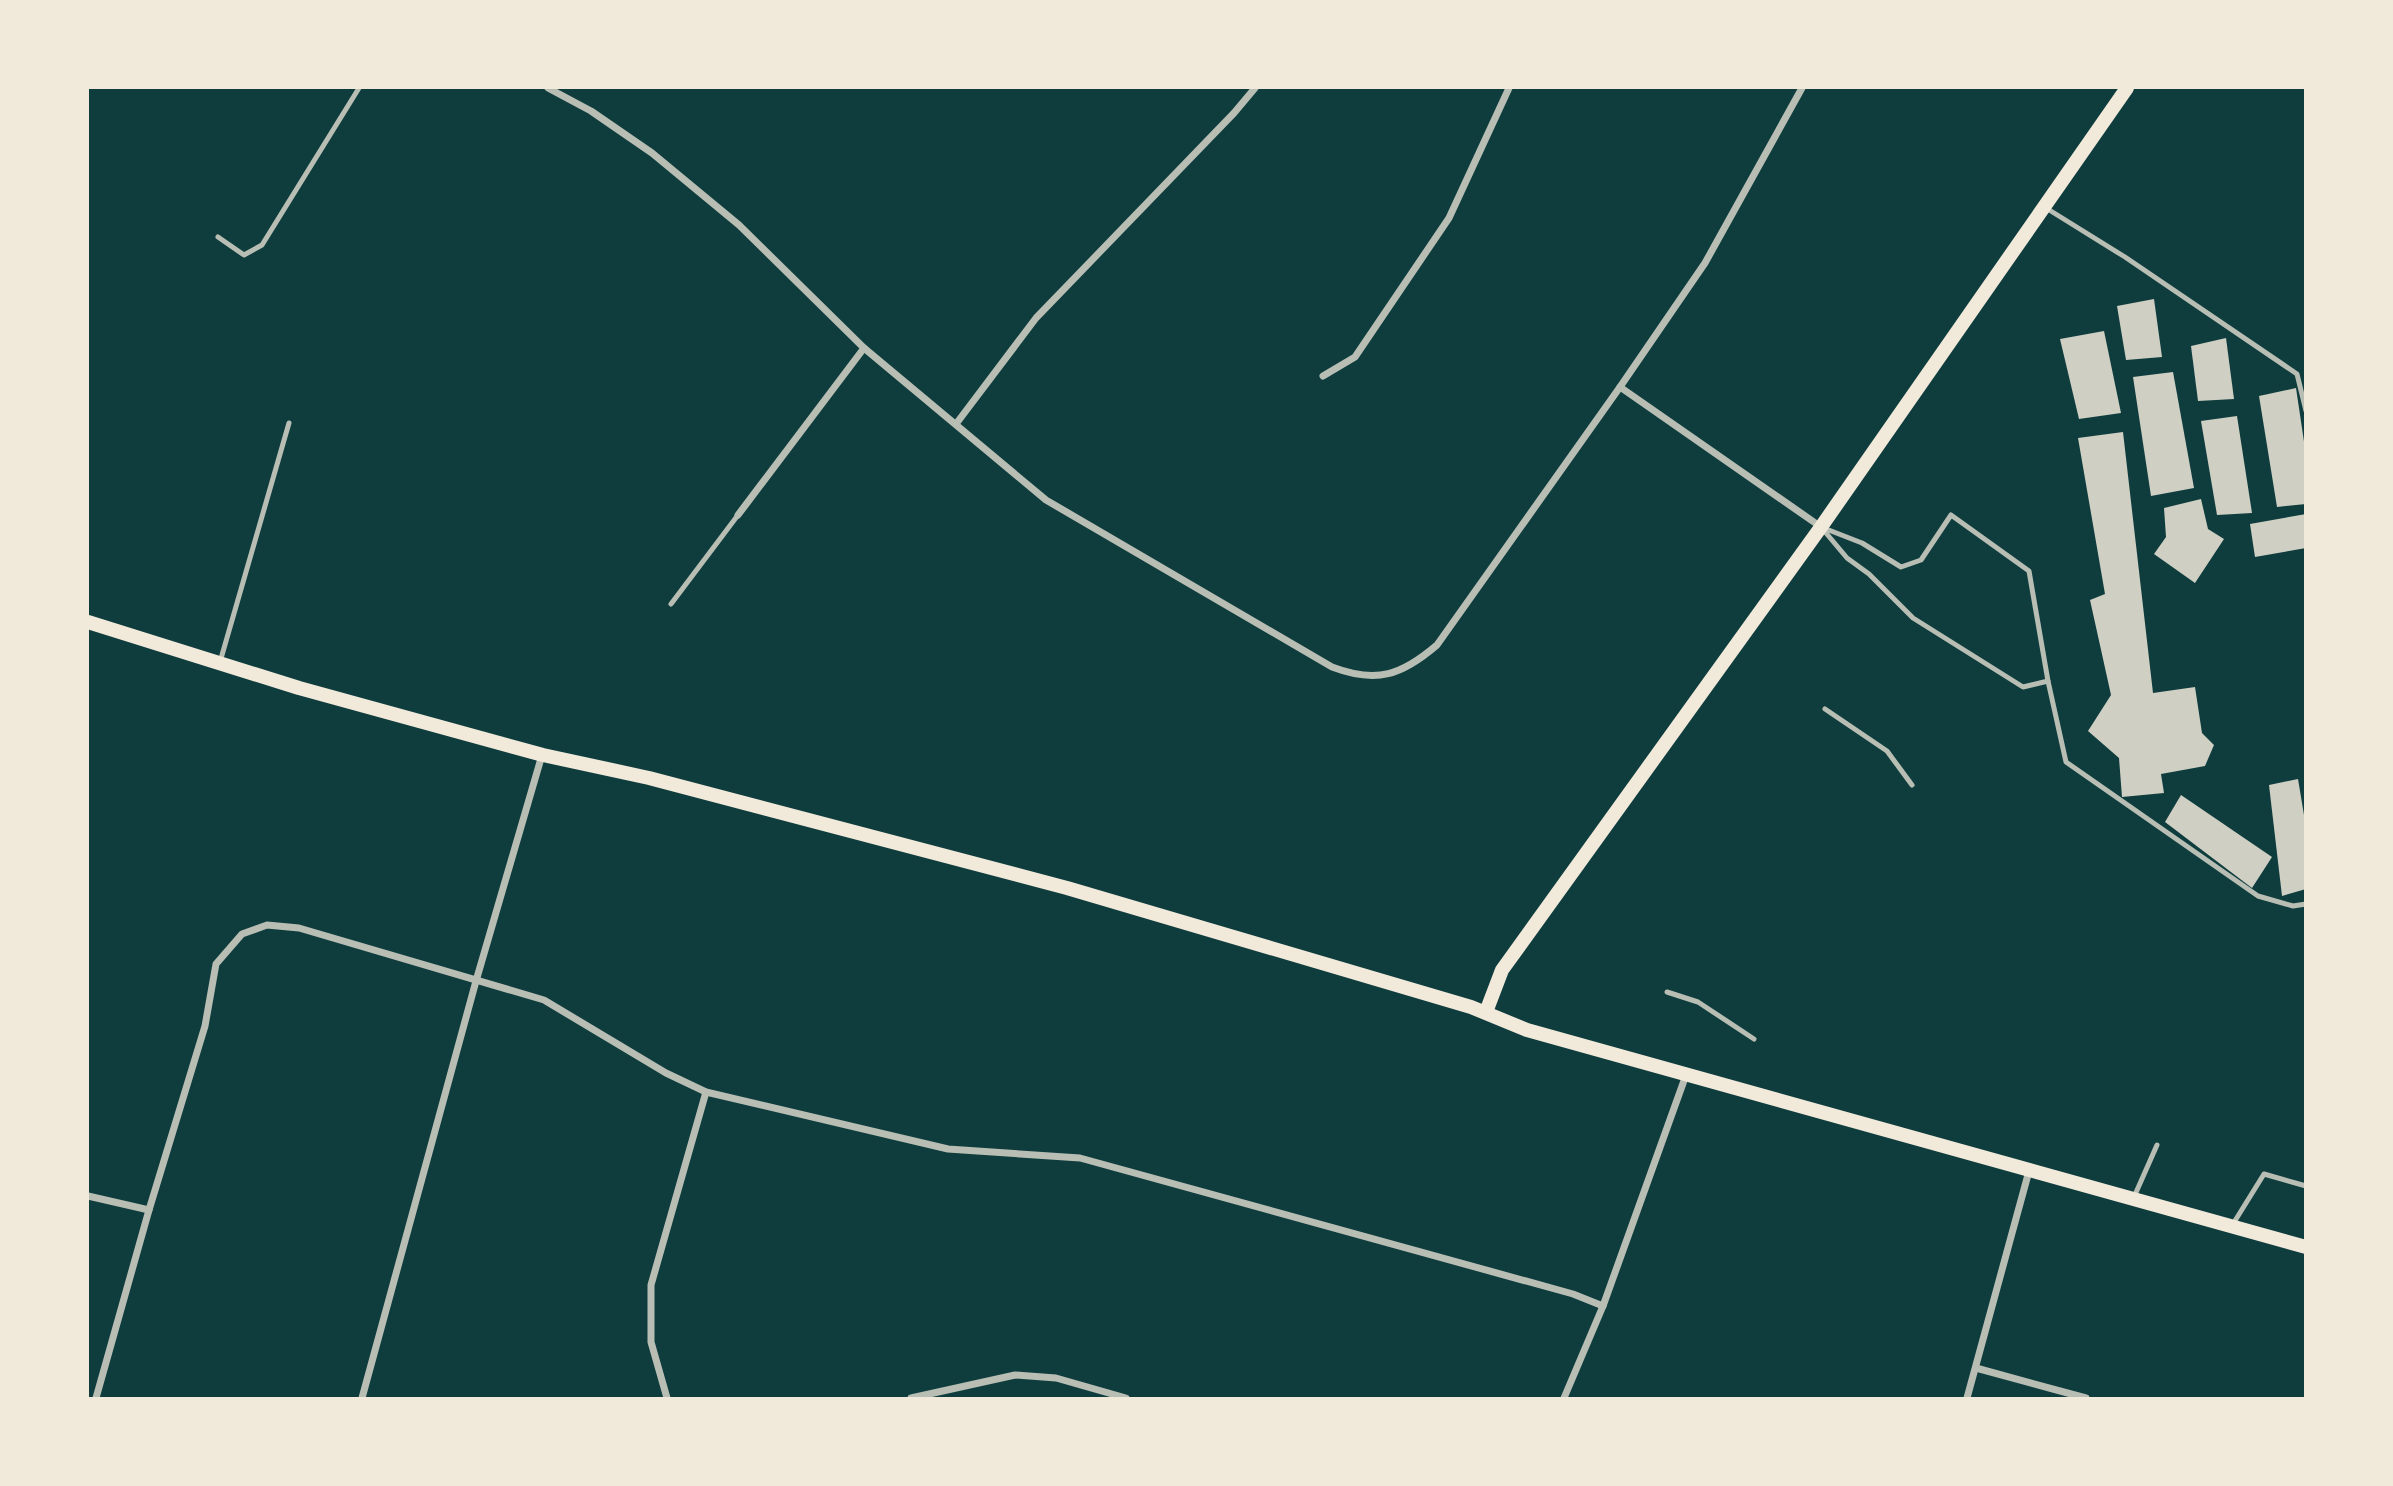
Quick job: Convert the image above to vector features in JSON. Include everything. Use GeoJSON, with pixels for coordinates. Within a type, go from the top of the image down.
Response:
{"type":"FeatureCollection","features":[{"type":"Feature","properties":{"kind":"main road"},"geometry":{"type":"LineString","coordinates":[[1486,1012],[1502,970],[1821,527],[2127,88]]}},
{"type":"Feature","properties":{"kind":"main road"},"geometry":{"type":"LineString","coordinates":[[88,622],[312,691],[542,755],[649,778],[1058,885],[1486,1012],[1527,1030],[2305,1247]]}},
{"type":"Feature","properties":{"kind":"street"},"geometry":{"type":"LineString","coordinates":[[548,88],[591,111],[652,153],[739,225],[864,348],[1046,500],[1332,667],[1352,674],[1384,676],[1415,664],[1437,645],[1620,387],[1704,263],[1801,88]]}},
{"type":"Feature","properties":{"kind":"street"},"geometry":{"type":"LineString","coordinates":[[956,424],[1036,318],[1255,88]]}},
{"type":"Feature","properties":{"kind":"street"},"geometry":{"type":"LineString","coordinates":[[1323,376],[1355,357],[1449,218],[1509,88]]}},
{"type":"Feature","properties":{"kind":"street"},"geometry":{"type":"LineString","coordinates":[[738,515],[864,348]]}},
{"type":"Feature","properties":{"kind":"street"},"geometry":{"type":"LineString","coordinates":[[1620,387],[1821,527]]}},
{"type":"Feature","properties":{"kind":"street"},"geometry":{"type":"LineString","coordinates":[[362,1398],[476,981],[542,755]]}},
{"type":"Feature","properties":{"kind":"street"},"geometry":{"type":"LineString","coordinates":[[96,1398],[205,1026],[216,964],[242,934],[267,925],[299,928],[544,1000],[666,1073],[706,1092],[948,1149],[1080,1158],[1573,1294],[1603,1306]]}},
{"type":"Feature","properties":{"kind":"street"},"geometry":{"type":"LineString","coordinates":[[1564,1398],[1603,1306],[1686,1075]]}},
{"type":"Feature","properties":{"kind":"street"},"geometry":{"type":"LineString","coordinates":[[667,1398],[651,1342],[651,1285],[706,1092]]}},
{"type":"Feature","properties":{"kind":"street"},"geometry":{"type":"LineString","coordinates":[[1967,1398],[2029,1171]]}},
{"type":"Feature","properties":{"kind":"street"},"geometry":{"type":"LineString","coordinates":[[88,1196],[149,1210]]}},
{"type":"Feature","properties":{"kind":"street"},"geometry":{"type":"LineString","coordinates":[[1976,1367],[2086,1398]]}},
{"type":"Feature","properties":{"kind":"street"},"geometry":{"type":"LineString","coordinates":[[911,1398],[1015,1375],[1056,1378],[1126,1398]]}},
{"type":"Feature","properties":{"kind":"lane"},"geometry":{"type":"LineString","coordinates":[[218,237],[244,255],[262,245],[359,88]]}},
{"type":"Feature","properties":{"kind":"lane"},"geometry":{"type":"LineString","coordinates":[[2043,206],[2124,257],[2297,374],[2305,411]]}},
{"type":"Feature","properties":{"kind":"lane"},"geometry":{"type":"LineString","coordinates":[[220,663],[289,423]]}},
{"type":"Feature","properties":{"kind":"lane"},"geometry":{"type":"LineString","coordinates":[[671,604],[738,515]]}},
{"type":"Feature","properties":{"kind":"lane"},"geometry":{"type":"LineString","coordinates":[[1821,527],[1862,543],[1901,567],[1921,560],[1951,515],[2029,571],[2048,681],[2066,762],[2258,896],[2293,906],[2305,904]]}},
{"type":"Feature","properties":{"kind":"lane"},"geometry":{"type":"LineString","coordinates":[[1821,527],[1847,558],[1869,574],[1913,618],[2023,687],[2048,681]]}},
{"type":"Feature","properties":{"kind":"lane"},"geometry":{"type":"LineString","coordinates":[[1825,709],[1888,751],[1912,785]]}},
{"type":"Feature","properties":{"kind":"lane"},"geometry":{"type":"LineString","coordinates":[[1667,992],[1698,1002],[1754,1039]]}},
{"type":"Feature","properties":{"kind":"lane"},"geometry":{"type":"LineString","coordinates":[[2133,1200],[2157,1145]]}},
{"type":"Feature","properties":{"kind":"lane"},"geometry":{"type":"LineString","coordinates":[[2231,1228],[2264,1174],[2305,1185]]}},
{"type":"Feature","properties":{"kind":"building"},"geometry":{"type":"Polygon","coordinates":[[[2154,299],[2162,357],[2126,360],[2117,306],[2154,299]]]}},
{"type":"Feature","properties":{"kind":"building"},"geometry":{"type":"Polygon","coordinates":[[[2104,331],[2121,413],[2079,419],[2060,339],[2104,331]]]}},
{"type":"Feature","properties":{"kind":"building"},"geometry":{"type":"Polygon","coordinates":[[[2226,338],[2234,399],[2198,401],[2191,346],[2226,338]]]}},
{"type":"Feature","properties":{"kind":"building"},"geometry":{"type":"Polygon","coordinates":[[[2173,372],[2194,488],[2151,496],[2133,377],[2173,372]]]}},
{"type":"Feature","properties":{"kind":"building"},"geometry":{"type":"Polygon","coordinates":[[[2296,388],[2306,455],[2306,504],[2277,507],[2259,396],[2296,388]]]}},
{"type":"Feature","properties":{"kind":"building"},"geometry":{"type":"Polygon","coordinates":[[[2237,416],[2252,513],[2217,515],[2201,421],[2237,416]]]}},
{"type":"Feature","properties":{"kind":"building"},"geometry":{"type":"Polygon","coordinates":[[[2123,432],[2153,693],[2195,687],[2202,733],[2214,745],[2205,766],[2161,774],[2164,793],[2122,797],[2119,758],[2088,731],[2111,695],[2090,600],[2105,594],[2078,438],[2123,432]]]}},
{"type":"Feature","properties":{"kind":"building"},"geometry":{"type":"Polygon","coordinates":[[[2201,499],[2208,529],[2224,539],[2195,583],[2154,554],[2166,537],[2164,508],[2201,499]]]}},
{"type":"Feature","properties":{"kind":"building"},"geometry":{"type":"Polygon","coordinates":[[[2306,514],[2306,548],[2255,557],[2250,524],[2306,514]]]}},
{"type":"Feature","properties":{"kind":"building"},"geometry":{"type":"Polygon","coordinates":[[[2298,779],[2306,827],[2306,889],[2282,896],[2269,785],[2298,779]]]}},
{"type":"Feature","properties":{"kind":"building"},"geometry":{"type":"Polygon","coordinates":[[[2181,795],[2272,857],[2252,888],[2165,822],[2181,795]]]}}]}
